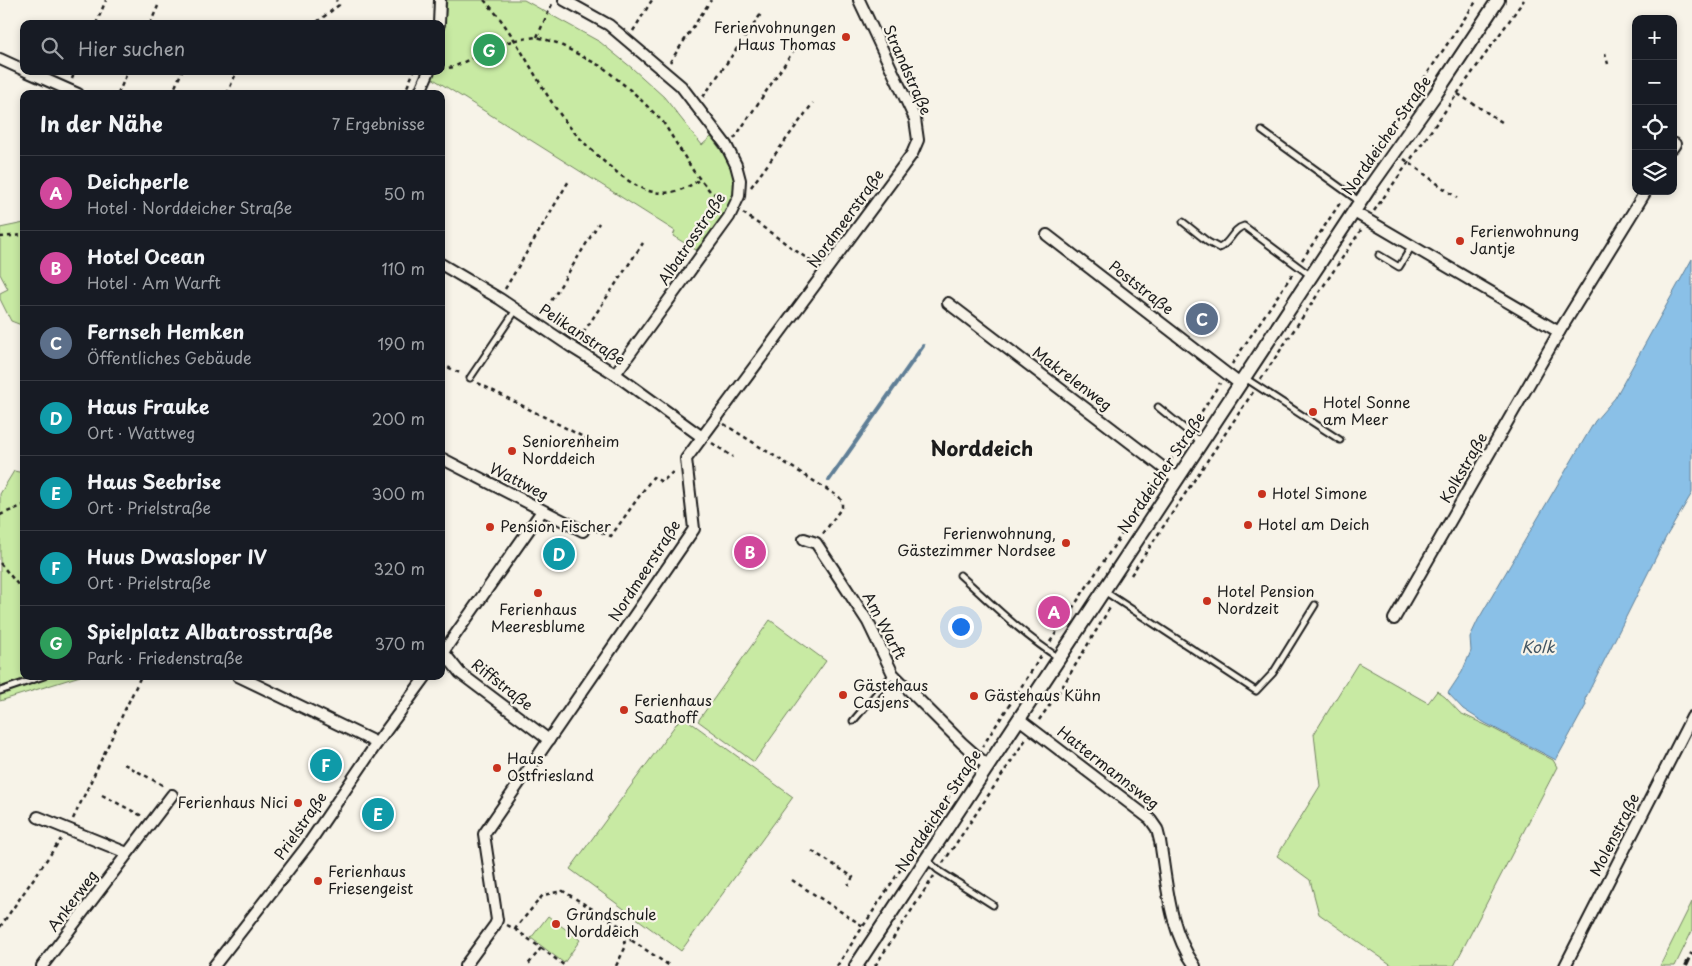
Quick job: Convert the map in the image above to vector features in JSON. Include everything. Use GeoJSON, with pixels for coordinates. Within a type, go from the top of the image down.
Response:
{"type":"FeatureCollection","features":[{"type":"Feature","properties":{"kind":"street"},"geometry":{"type":"LineString","coordinates":[[439,20],[440,0]]}},
{"type":"Feature","properties":{"kind":"street","name":"Albatrosstraße"},"geometry":{"type":"LineString","coordinates":[[564,0],[608,25],[680,86],[728,149],[736,165],[740,180],[739,196],[729,217],[615,374]]}},
{"type":"Feature","properties":{"kind":"street","name":"Strandstraße"},"geometry":{"type":"LineString","coordinates":[[859,0],[915,119],[918,140],[912,154]]}},
{"type":"Feature","properties":{"kind":"street","name":"Norddeicher Straße"},"geometry":{"type":"LineString","coordinates":[[856,966],[1357,207],[1498,0]]}},
{"type":"Feature","properties":{"kind":"street"},"geometry":{"type":"LineString","coordinates":[[0,59],[20,69]]}},
{"type":"Feature","properties":{"kind":"street"},"geometry":{"type":"LineString","coordinates":[[34,75],[69,90]]}},
{"type":"Feature","properties":{"kind":"street"},"geometry":{"type":"LineString","coordinates":[[421,90],[427,75]]}},
{"type":"Feature","properties":{"kind":"street","name":"Nordmeerstraße"},"geometry":{"type":"LineString","coordinates":[[497,920],[484,834],[694,529],[686,459],[912,154]]}},
{"type":"Feature","properties":{"kind":"street","name":"Kolkstraße"},"geometry":{"type":"LineString","coordinates":[[1394,619],[1559,332],[1644,195]]}},
{"type":"Feature","properties":{"kind":"street"},"geometry":{"type":"LineString","coordinates":[[1357,207],[1368,220],[1559,332]]}},
{"type":"Feature","properties":{"kind":"street","name":"Poststraße"},"geometry":{"type":"LineString","coordinates":[[1047,234],[1226,373],[1242,381]]}},
{"type":"Feature","properties":{"kind":"street","name":"Pelikanstraße"},"geometry":{"type":"LineString","coordinates":[[445,266],[500,299],[615,374],[702,437]]}},
{"type":"Feature","properties":{"kind":"street","name":"Makrelenweg"},"geometry":{"type":"LineString","coordinates":[[948,303],[1178,479]]}},
{"type":"Feature","properties":{"kind":"street","name":"Wattweg"},"geometry":{"type":"LineString","coordinates":[[445,460],[583,531]]}},
{"type":"Feature","properties":{"kind":"street"},"geometry":{"type":"LineString","coordinates":[[445,648],[542,511]]}},
{"type":"Feature","properties":{"kind":"street"},"geometry":{"type":"LineString","coordinates":[[804,539],[816,543]]}},
{"type":"Feature","properties":{"kind":"street","name":"Am Warft"},"geometry":{"type":"LineString","coordinates":[[816,543],[868,622],[893,674],[988,766]]}},
{"type":"Feature","properties":{"kind":"street","name":"Riffstraße"},"geometry":{"type":"LineString","coordinates":[[445,656],[460,673],[549,740]]}},
{"type":"Feature","properties":{"kind":"street"},"geometry":{"type":"LineString","coordinates":[[246,680],[377,743]]}},
{"type":"Feature","properties":{"kind":"street","name":"Prielstraße"},"geometry":{"type":"LineString","coordinates":[[214,966],[307,846],[377,743],[423,680]]}},
{"type":"Feature","properties":{"kind":"street","name":"Molenstraße"},"geometry":{"type":"LineString","coordinates":[[1565,966],[1692,717]]}},
{"type":"Feature","properties":{"kind":"street","name":"Hattermannsweg"},"geometry":{"type":"LineString","coordinates":[[1019,719],[1150,819],[1157,829],[1160,841],[1173,920],[1184,949],[1194,966]]}},
{"type":"Feature","properties":{"kind":"street","name":"Ankerweg"},"geometry":{"type":"LineString","coordinates":[[42,966],[172,795]]}},
{"type":"Feature","properties":{"kind":"street"},"geometry":{"type":"LineString","coordinates":[[38,817],[127,853]]}},
{"type":"Feature","properties":{"kind":"street"},"geometry":{"type":"LineString","coordinates":[[465,966],[497,920]]}},
{"type":"Feature","properties":{"kind":"lane"},"geometry":{"type":"LineString","coordinates":[[1262,131],[1347,193],[1357,207]]}},
{"type":"Feature","properties":{"kind":"lane"},"geometry":{"type":"LineString","coordinates":[[1183,222],[1208,242],[1219,248],[1225,246],[1238,227],[1244,226],[1311,277]]}},
{"type":"Feature","properties":{"kind":"lane"},"geometry":{"type":"LineString","coordinates":[[1379,255],[1399,267],[1412,246]]}},
{"type":"Feature","properties":{"kind":"lane"},"geometry":{"type":"LineString","coordinates":[[470,378],[516,310]]}},
{"type":"Feature","properties":{"kind":"lane"},"geometry":{"type":"LineString","coordinates":[[1242,381],[1256,386],[1340,440]]}},
{"type":"Feature","properties":{"kind":"lane"},"geometry":{"type":"LineString","coordinates":[[1158,407],[1202,442]]}},
{"type":"Feature","properties":{"kind":"lane"},"geometry":{"type":"LineString","coordinates":[[960,576],[1046,650],[1059,658]]}},
{"type":"Feature","properties":{"kind":"lane"},"geometry":{"type":"LineString","coordinates":[[1104,590],[1256,691],[1273,673],[1314,605]]}},
{"type":"Feature","properties":{"kind":"lane"},"geometry":{"type":"LineString","coordinates":[[854,721],[893,674]]}},
{"type":"Feature","properties":{"kind":"lane"},"geometry":{"type":"LineString","coordinates":[[0,691],[32,680]]}},
{"type":"Feature","properties":{"kind":"lane"},"geometry":{"type":"LineString","coordinates":[[927,860],[938,870],[993,905]]}},
{"type":"Feature","properties":{"kind":"path"},"geometry":{"type":"LineString","coordinates":[[98,20],[106,0]]}},
{"type":"Feature","properties":{"kind":"path"},"geometry":{"type":"LineString","coordinates":[[320,20],[339,5],[336,0]]}},
{"type":"Feature","properties":{"kind":"path"},"geometry":{"type":"LineString","coordinates":[[484,0],[501,19],[515,40],[565,122],[586,145],[621,174],[649,191],[666,192],[680,190],[700,179]]}},
{"type":"Feature","properties":{"kind":"path"},"geometry":{"type":"LineString","coordinates":[[536,37],[554,0]]}},
{"type":"Feature","properties":{"kind":"path"},"geometry":{"type":"LineString","coordinates":[[627,41],[652,0]]}},
{"type":"Feature","properties":{"kind":"path"},"geometry":{"type":"LineString","coordinates":[[664,72],[711,0]]}},
{"type":"Feature","properties":{"kind":"path"},"geometry":{"type":"LineString","coordinates":[[837,966],[1165,469],[1226,373],[1477,0]]}},
{"type":"Feature","properties":{"kind":"path"},"geometry":{"type":"LineString","coordinates":[[1131,576],[1368,220],[1524,0]]}},
{"type":"Feature","properties":{"kind":"path"},"geometry":{"type":"LineString","coordinates":[[152,20],[158,6]]}},
{"type":"Feature","properties":{"kind":"path"},"geometry":{"type":"LineString","coordinates":[[696,106],[761,14]]}},
{"type":"Feature","properties":{"kind":"path"},"geometry":{"type":"LineString","coordinates":[[445,68],[454,67],[496,46],[515,40],[536,37],[557,43],[577,53],[604,68],[618,79],[663,122],[700,179],[710,191],[826,272]]}},
{"type":"Feature","properties":{"kind":"path"},"geometry":{"type":"LineString","coordinates":[[728,149],[794,50]]}},
{"type":"Feature","properties":{"kind":"path"},"geometry":{"type":"LineString","coordinates":[[1605,53],[1608,64]]}},
{"type":"Feature","properties":{"kind":"path"},"geometry":{"type":"LineString","coordinates":[[120,90],[126,75]]}},
{"type":"Feature","properties":{"kind":"path"},"geometry":{"type":"LineString","coordinates":[[174,90],[180,75]]}},
{"type":"Feature","properties":{"kind":"path"},"geometry":{"type":"LineString","coordinates":[[229,90],[235,75]]}},
{"type":"Feature","properties":{"kind":"path"},"geometry":{"type":"LineString","coordinates":[[406,90],[412,75]]}},
{"type":"Feature","properties":{"kind":"path"},"geometry":{"type":"LineString","coordinates":[[1458,94],[1505,124]]}},
{"type":"Feature","properties":{"kind":"path"},"geometry":{"type":"LineString","coordinates":[[739,196],[747,193],[813,104]]}},
{"type":"Feature","properties":{"kind":"path"},"geometry":{"type":"LineString","coordinates":[[1395,153],[1457,198]]}},
{"type":"Feature","properties":{"kind":"path"},"geometry":{"type":"LineString","coordinates":[[500,299],[570,179]]}},
{"type":"Feature","properties":{"kind":"path"},"geometry":{"type":"LineString","coordinates":[[536,324],[599,223]]}},
{"type":"Feature","properties":{"kind":"path"},"geometry":{"type":"LineString","coordinates":[[0,237],[20,235]]}},
{"type":"Feature","properties":{"kind":"path"},"geometry":{"type":"LineString","coordinates":[[573,348],[644,243]]}},
{"type":"Feature","properties":{"kind":"path"},"geometry":{"type":"LineString","coordinates":[[445,366],[597,444]]}},
{"type":"Feature","properties":{"kind":"path"},"geometry":{"type":"LineString","coordinates":[[717,418],[839,497],[842,501],[842,507],[816,543]]}},
{"type":"Feature","properties":{"kind":"path"},"geometry":{"type":"LineString","coordinates":[[702,437],[733,457]]}},
{"type":"Feature","properties":{"kind":"path"},"geometry":{"type":"LineString","coordinates":[[583,531],[594,530],[611,536],[653,477],[662,482],[686,459]]}},
{"type":"Feature","properties":{"kind":"path"},"geometry":{"type":"LineString","coordinates":[[0,515],[20,507]]}},
{"type":"Feature","properties":{"kind":"path"},"geometry":{"type":"LineString","coordinates":[[0,563],[20,587]]}},
{"type":"Feature","properties":{"kind":"path"},"geometry":{"type":"LineString","coordinates":[[875,966],[1061,689],[1116,598]]}},
{"type":"Feature","properties":{"kind":"path"},"geometry":{"type":"LineString","coordinates":[[0,927],[69,828],[139,680]]}},
{"type":"Feature","properties":{"kind":"path"},"geometry":{"type":"LineString","coordinates":[[124,764],[166,786],[172,795]]}},
{"type":"Feature","properties":{"kind":"path"},"geometry":{"type":"LineString","coordinates":[[102,795],[153,822]]}},
{"type":"Feature","properties":{"kind":"path"},"geometry":{"type":"LineString","coordinates":[[812,851],[853,877],[848,885]]}},
{"type":"Feature","properties":{"kind":"path"},"geometry":{"type":"LineString","coordinates":[[792,880],[864,926]]}},
{"type":"Feature","properties":{"kind":"path"},"geometry":{"type":"LineString","coordinates":[[516,929],[542,895],[563,891],[628,931],[631,940],[670,966]]}},
{"type":"Feature","properties":{"kind":"path"},"geometry":{"type":"LineString","coordinates":[[497,920],[516,929],[565,966]]}},
{"type":"Feature","properties":{"kind":"path"},"geometry":{"type":"LineString","coordinates":[[616,966],[626,948],[624,942],[631,940]]}},
{"type":"Feature","properties":{"kind":"path"},"geometry":{"type":"LineString","coordinates":[[527,966],[541,948]]}},
{"type":"Feature","properties":{"kind":"green space"},"geometry":{"type":"Polygon","coordinates":[[[447,0],[524,0],[600,42],[664,97],[702,145],[711,137],[729,163],[735,181],[733,200],[716,227],[696,250],[673,236],[675,231],[432,78],[434,75],[445,75],[447,0]]]}},
{"type":"Feature","properties":{"kind":"green space"},"geometry":{"type":"Polygon","coordinates":[[[20,224],[20,324],[11,321],[0,299],[0,293],[8,289],[0,274],[0,228],[20,224]]]}},
{"type":"Feature","properties":{"kind":"green space"},"geometry":{"type":"Polygon","coordinates":[[[14,471],[20,472],[20,680],[67,680],[0,701],[0,494],[14,471]]]}},
{"type":"Feature","properties":{"kind":"green space"},"geometry":{"type":"Polygon","coordinates":[[[770,620],[826,661],[754,762],[698,721],[770,620]]]}},
{"type":"Feature","properties":{"kind":"green space"},"geometry":{"type":"Polygon","coordinates":[[[1358,663],[1428,703],[1437,691],[1460,713],[1553,760],[1557,767],[1454,966],[1393,966],[1319,914],[1310,880],[1277,856],[1320,786],[1314,734],[1358,663]]]}},
{"type":"Feature","properties":{"kind":"green space"},"geometry":{"type":"Polygon","coordinates":[[[682,716],[793,797],[681,951],[570,869],[682,716]]]}},
{"type":"Feature","properties":{"kind":"green space"},"geometry":{"type":"Polygon","coordinates":[[[1692,902],[1692,931],[1675,966],[1660,966],[1692,902]]]}},
{"type":"Feature","properties":{"kind":"green space"},"geometry":{"type":"Polygon","coordinates":[[[548,916],[580,940],[564,963],[531,938],[548,916]]]}},
{"type":"Feature","properties":{"kind":"water","name":"Kolk"},"geometry":{"type":"Polygon","coordinates":[[[1692,259],[1692,493],[1666,537],[1585,699],[1586,705],[1556,760],[1485,723],[1463,709],[1448,693],[1462,672],[1471,651],[1470,637],[1478,620],[1595,421],[1615,398],[1692,259]]]}},
{"type":"Feature","properties":{"kind":"waterway"},"geometry":{"type":"LineString","coordinates":[[829,480],[923,346]]}},
{"type":"Feature","properties":{"kind":"railway"},"geometry":{"type":"LineString","coordinates":[[1686,966],[1692,953]]}},
{"type":"Feature","properties":{"kind":"place","name":"Ferienvohnungen Haus Thomas"},"geometry":{"type":"Point","coordinates":[846,37]}},
{"type":"Feature","properties":{"kind":"place","name":"Spielplatz Albatrosstraße"},"geometry":{"type":"Point","coordinates":[489,50]}},
{"type":"Feature","properties":{"kind":"place","name":"Ferienwohnung Jantje"},"geometry":{"type":"Point","coordinates":[1460,241]}},
{"type":"Feature","properties":{"kind":"place","name":"Fernseh Hemken"},"geometry":{"type":"Point","coordinates":[1202,319]}},
{"type":"Feature","properties":{"kind":"place","name":"Hotel Sonne am Meer"},"geometry":{"type":"Point","coordinates":[1313,412]}},
{"type":"Feature","properties":{"kind":"place","name":"Seniorenheim Norddeich"},"geometry":{"type":"Point","coordinates":[512,451]}},
{"type":"Feature","properties":{"kind":"place","name":"Hotel Simone"},"geometry":{"type":"Point","coordinates":[1262,494]}},
{"type":"Feature","properties":{"kind":"place","name":"Hotel am Deich"},"geometry":{"type":"Point","coordinates":[1248,525]}},
{"type":"Feature","properties":{"kind":"place","name":"Pension Fischer"},"geometry":{"type":"Point","coordinates":[490,527]}},
{"type":"Feature","properties":{"kind":"place","name":"Ferienwohnung, Gästezimmer Nordsee"},"geometry":{"type":"Point","coordinates":[1066,543]}},
{"type":"Feature","properties":{"kind":"place","name":"Hotel Ocean"},"geometry":{"type":"Point","coordinates":[750,552]}},
{"type":"Feature","properties":{"kind":"place","name":"Haus Frauke"},"geometry":{"type":"Point","coordinates":[559,554]}},
{"type":"Feature","properties":{"kind":"place","name":"Ferienhaus Meeresblume"},"geometry":{"type":"Point","coordinates":[538,593]}},
{"type":"Feature","properties":{"kind":"place","name":"Hotel Pension Nordzeit"},"geometry":{"type":"Point","coordinates":[1207,601]}},
{"type":"Feature","properties":{"kind":"place","name":"Deichperle"},"geometry":{"type":"Point","coordinates":[1054,612]}},
{"type":"Feature","properties":{"kind":"place","name":"Gästehaus Casjens"},"geometry":{"type":"Point","coordinates":[843,695]}},
{"type":"Feature","properties":{"kind":"place","name":"Gästehaus Kühn"},"geometry":{"type":"Point","coordinates":[974,696]}},
{"type":"Feature","properties":{"kind":"place","name":"Ferienhaus Saathoff"},"geometry":{"type":"Point","coordinates":[624,710]}},
{"type":"Feature","properties":{"kind":"place","name":"Huus Dwasloper IV"},"geometry":{"type":"Point","coordinates":[326,765]}},
{"type":"Feature","properties":{"kind":"place","name":"Haus Ostfriesland"},"geometry":{"type":"Point","coordinates":[497,768]}},
{"type":"Feature","properties":{"kind":"place","name":"Ferienhaus Nici"},"geometry":{"type":"Point","coordinates":[298,803]}},
{"type":"Feature","properties":{"kind":"place","name":"Haus Seebrise"},"geometry":{"type":"Point","coordinates":[378,814]}},
{"type":"Feature","properties":{"kind":"place","name":"Ferienhaus Friesengeist"},"geometry":{"type":"Point","coordinates":[318,881]}},
{"type":"Feature","properties":{"kind":"place","name":"Grundschule Norddeich"},"geometry":{"type":"Point","coordinates":[556,924]}},
{"type":"Feature","properties":{"kind":"district","name":"Norddeich"},"geometry":{"type":"Point","coordinates":[982,449]}}]}
